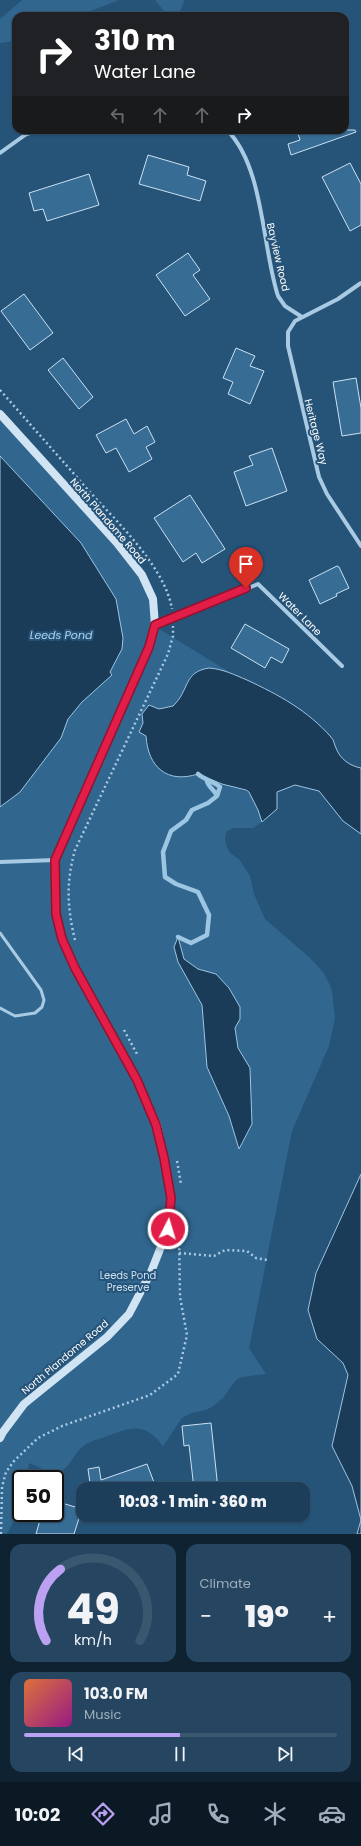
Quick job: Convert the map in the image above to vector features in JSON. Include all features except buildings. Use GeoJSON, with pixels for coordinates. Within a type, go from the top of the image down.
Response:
{"type":"FeatureCollection","features":[{"type":"Feature","properties":{"kind":"main road","name":"North Plandome Road"},"geometry":{"type":"LineString","coordinates":[[0,414],[117,543],[142,575],[153,599],[155,625],[149,647],[55,860],[56,914],[62,939],[75,968],[137,1080],[156,1125],[171,1198],[168,1229],[152,1272],[129,1314],[107,1337],[24,1404],[2,1432],[0,1438]]}},
{"type":"Feature","properties":{"kind":"street"},"geometry":{"type":"LineString","coordinates":[[0,153],[28,134]]}},
{"type":"Feature","properties":{"kind":"street","name":"Bayview Road"},"geometry":{"type":"LineString","coordinates":[[232,134],[237,139],[244,152],[254,181],[278,296],[285,306],[302,317]]}},
{"type":"Feature","properties":{"kind":"street"},"geometry":{"type":"LineString","coordinates":[[302,317],[338,299],[361,284]]}},
{"type":"Feature","properties":{"kind":"street","name":"Heritage Way"},"geometry":{"type":"LineString","coordinates":[[302,317],[289,328],[287,340],[313,456],[319,477],[327,494],[361,546]]}},
{"type":"Feature","properties":{"kind":"street","name":"Water Lane"},"geometry":{"type":"LineString","coordinates":[[155,625],[258,584],[342,666]]}},
{"type":"Feature","properties":{"kind":"street"},"geometry":{"type":"LineString","coordinates":[[0,862],[55,860]]}},
{"type":"Feature","properties":{"kind":"lane"},"geometry":{"type":"LineString","coordinates":[[0,933],[41,990],[44,1000],[42,1007],[35,1013],[15,1016],[0,1008]]}},
{"type":"Feature","properties":{"kind":"path"},"geometry":{"type":"LineString","coordinates":[[0,390],[129,536],[158,573],[171,600],[172,611]]}},
{"type":"Feature","properties":{"kind":"path"},"geometry":{"type":"LineString","coordinates":[[78,947],[70,920],[68,895],[70,870],[75,850],[168,654],[173,636],[174,625]]}},
{"type":"Feature","properties":{"kind":"path"},"geometry":{"type":"LineString","coordinates":[[120,1024],[139,1058]]}},
{"type":"Feature","properties":{"kind":"path"},"geometry":{"type":"LineString","coordinates":[[176,1156],[181,1177],[181,1185]]}},
{"type":"Feature","properties":{"kind":"path"},"geometry":{"type":"LineString","coordinates":[[1,1534],[2,1487],[6,1472],[14,1461],[32,1444],[46,1434],[62,1426],[150,1395],[178,1374],[187,1335],[180,1297],[179,1230]]}},
{"type":"Feature","properties":{"kind":"path"},"geometry":{"type":"LineString","coordinates":[[179,1254],[214,1256],[225,1250],[247,1251],[256,1258],[267,1260]]}},
{"type":"Feature","properties":{"kind":"green space"},"geometry":{"type":"Polygon","coordinates":[[[22,0],[119,0],[88,12],[12,12],[12,42],[0,43],[0,19],[22,0]]]}},
{"type":"Feature","properties":{"kind":"green space"},"geometry":{"type":"Polygon","coordinates":[[[155,0],[184,0],[178,12],[165,12],[155,0]]]}},
{"type":"Feature","properties":{"kind":"green space","name":"Leeds Pond Preserve"},"geometry":{"type":"Polygon","coordinates":[[[0,414],[117,543],[153,599],[156,627],[231,673],[214,669],[206,669],[190,677],[186,689],[173,706],[159,709],[149,705],[142,714],[147,744],[188,777],[198,774],[222,784],[249,792],[262,822],[253,828],[234,828],[227,831],[225,837],[226,845],[230,853],[239,859],[250,876],[254,894],[265,919],[309,957],[324,973],[332,990],[335,1018],[329,1046],[292,1131],[249,1348],[266,1374],[242,1377],[236,1380],[223,1398],[212,1407],[192,1413],[182,1418],[163,1446],[149,1432],[135,1428],[127,1429],[88,1443],[80,1449],[62,1470],[46,1470],[29,1463],[28,1470],[12,1470],[13,1522],[7,1534],[0,1533],[0,807],[20,792],[60,738],[68,719],[82,702],[111,675],[109,672],[119,656],[123,638],[116,599],[81,543],[0,456],[0,414]]]}},
{"type":"Feature","properties":{"kind":"water","name":"Leeds Pond"},"geometry":{"type":"Polygon","coordinates":[[[0,456],[81,543],[116,599],[123,638],[122,649],[110,672],[112,675],[82,702],[68,719],[61,738],[20,792],[0,807],[0,456]]]}},
{"type":"Feature","properties":{"kind":"water"},"geometry":{"type":"Polygon","coordinates":[[[209,668],[224,671],[247,680],[292,704],[322,727],[331,737],[343,759],[353,766],[361,768],[361,834],[343,821],[319,791],[295,785],[277,792],[277,809],[262,822],[249,792],[246,790],[222,784],[198,774],[187,777],[168,775],[155,764],[148,747],[146,736],[139,732],[143,723],[142,714],[149,705],[159,709],[173,706],[195,673],[209,668]]]}},
{"type":"Feature","properties":{"kind":"water"},"geometry":{"type":"Polygon","coordinates":[[[178,937],[184,959],[198,969],[216,974],[229,988],[240,1007],[240,1019],[235,1028],[238,1048],[250,1068],[252,1124],[239,1149],[229,1116],[207,1067],[202,1005],[178,962],[174,947],[178,937]]]}},
{"type":"Feature","properties":{"kind":"water"},"geometry":{"type":"Polygon","coordinates":[[[361,1174],[361,1520],[352,1486],[332,1446],[348,1375],[343,1363],[317,1339],[308,1310],[316,1273],[361,1174]]]}},
{"type":"Feature","properties":{"kind":"water"},"geometry":{"type":"Polygon","coordinates":[[[361,1520],[361,1534],[357,1534],[361,1520]]]}},
{"type":"Feature","properties":{"kind":"waterway"},"geometry":{"type":"LineString","coordinates":[[178,937],[191,943],[207,935],[209,915],[198,892],[176,884],[165,877],[163,852],[171,831],[186,820],[192,810],[208,803],[217,796],[220,787],[198,774]]}},
{"type":"Feature","properties":{"kind":"waterway"},"geometry":{"type":"LineString","coordinates":[[207,781],[217,796]]}},
{"type":"Feature","properties":{"kind":"route"},"geometry":{"type":"LineString","coordinates":[[168,1229],[171,1198],[156,1125],[137,1080],[75,968],[62,939],[56,914],[55,860],[149,647],[155,625],[246,588]]}}]}
